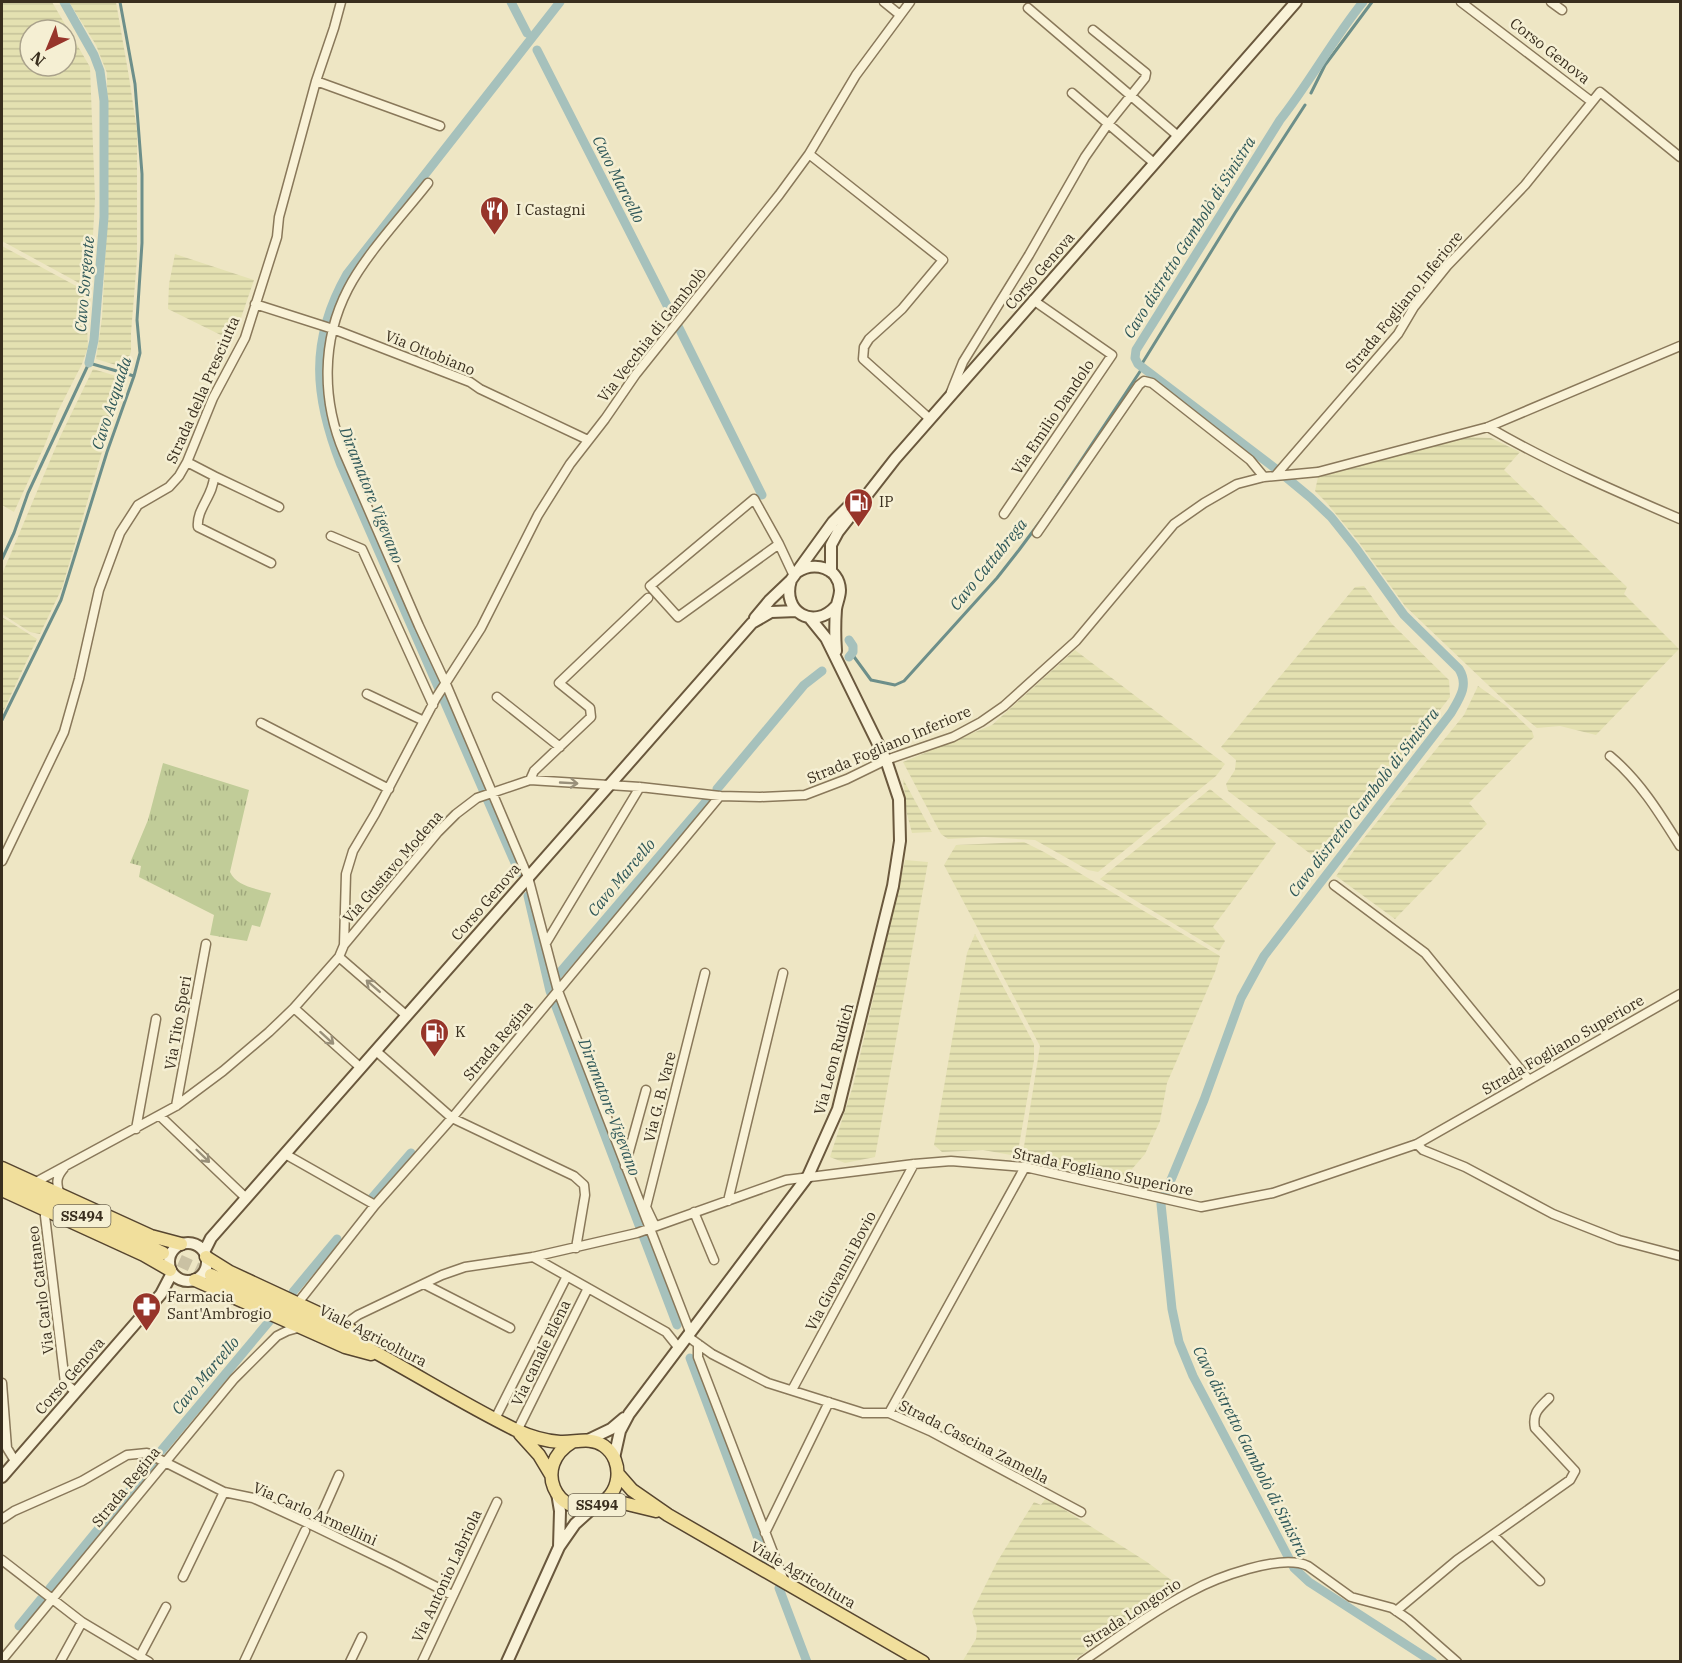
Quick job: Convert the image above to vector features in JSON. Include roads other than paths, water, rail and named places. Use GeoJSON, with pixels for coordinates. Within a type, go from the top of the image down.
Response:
{"type":"FeatureCollection","features":[{"type":"Feature","properties":{"kind":"main road","name":"Corso Genova"},"geometry":{"type":"LineString","coordinates":[[831,572],[831,545],[838,532],[895,459],[1296,2]]}},
{"type":"Feature","properties":{"kind":"main road"},"geometry":{"type":"LineString","coordinates":[[752,623],[770,600],[794,576],[833,522],[895,459]]}},
{"type":"Feature","properties":{"kind":"main road"},"geometry":{"type":"LineString","coordinates":[[836,606],[824,616],[808,617],[797,611],[789,597],[788,588],[794,576],[810,566],[825,568],[836,577],[840,591],[836,606],[836,661]]}},
{"type":"Feature","properties":{"kind":"main road","name":"Corso Genova"},"geometry":{"type":"LineString","coordinates":[[202,1251],[246,1198],[752,623],[771,612],[797,611]]}},
{"type":"Feature","properties":{"kind":"main road","name":"Via Leon Rudich"},"geometry":{"type":"LineString","coordinates":[[629,1414],[808,1176],[838,1109],[893,886],[900,841],[899,799],[886,760],[826,638],[808,617]]}},
{"type":"Feature","properties":{"kind":"main road"},"geometry":{"type":"LineString","coordinates":[[2,1167],[151,1236],[181,1244],[186,1243],[202,1251],[230,1272],[344,1325],[357,1333],[383,1357]]}},
{"type":"Feature","properties":{"kind":"main road","name":"SS494"},"geometry":{"type":"LineString","coordinates":[[2,1178],[163,1253]]}},
{"type":"Feature","properties":{"kind":"main road"},"geometry":{"type":"LineString","coordinates":[[4,1194],[144,1255],[189,1281],[279,1317],[350,1349],[383,1357]]}},
{"type":"Feature","properties":{"kind":"main road","name":"Corso Genova"},"geometry":{"type":"LineString","coordinates":[[2,1477],[161,1294],[171,1271],[169,1258],[171,1252],[181,1244]]}},
{"type":"Feature","properties":{"kind":"main road"},"geometry":{"type":"LineString","coordinates":[[189,1281],[205,1271],[202,1251]]}},
{"type":"Feature","properties":{"kind":"main road","name":"Viale Agricoltura"},"geometry":{"type":"LineString","coordinates":[[212,1275],[342,1335],[517,1431],[547,1440],[572,1442],[588,1440]]}},
{"type":"Feature","properties":{"kind":"main road","name":"Corso Genova"},"geometry":{"type":"LineString","coordinates":[[161,1294],[189,1281]]}},
{"type":"Feature","properties":{"kind":"main road"},"geometry":{"type":"LineString","coordinates":[[588,1440],[611,1429],[629,1414]]}},
{"type":"Feature","properties":{"kind":"main road"},"geometry":{"type":"LineString","coordinates":[[614,1458],[620,1431],[629,1414]]}},
{"type":"Feature","properties":{"kind":"main road","name":"Viale Agricoltura"},"geometry":{"type":"LineString","coordinates":[[517,1431],[539,1455],[551,1475],[557,1493],[571,1504],[579,1507],[623,1503],[668,1515]]}},
{"type":"Feature","properties":{"kind":"main road"},"geometry":{"type":"LineString","coordinates":[[588,1440],[603,1446],[614,1458]]}},
{"type":"Feature","properties":{"kind":"main road"},"geometry":{"type":"LineString","coordinates":[[551,1475],[556,1455],[572,1442]]}},
{"type":"Feature","properties":{"kind":"main road","name":"SS494"},"geometry":{"type":"LineString","coordinates":[[598,1504],[614,1491],[618,1474],[614,1458]]}},
{"type":"Feature","properties":{"kind":"main road","name":"Viale Agricoltura"},"geometry":{"type":"LineString","coordinates":[[618,1474],[632,1490],[668,1515],[923,1662]]}},
{"type":"Feature","properties":{"kind":"main road"},"geometry":{"type":"LineString","coordinates":[[557,1493],[560,1511],[559,1547]]}},
{"type":"Feature","properties":{"kind":"main road"},"geometry":{"type":"LineString","coordinates":[[507,1662],[559,1547],[575,1524],[598,1504]]}},
{"type":"Feature","properties":{"kind":"street","name":"Strada della Presciutta"},"geometry":{"type":"LineString","coordinates":[[2,861],[64,732],[79,679],[99,590],[123,526],[138,506],[169,487],[179,476],[213,398],[245,338],[277,237],[279,217],[316,81],[341,2]]}},
{"type":"Feature","properties":{"kind":"street"},"geometry":{"type":"LineString","coordinates":[[884,2],[900,15]]}},
{"type":"Feature","properties":{"kind":"street","name":"Via Vecchia di Gambolò"},"geometry":{"type":"LineString","coordinates":[[344,945],[346,874],[352,850],[389,789],[435,702],[481,628],[538,515],[570,464],[636,374],[809,154],[856,75],[910,2]]}},
{"type":"Feature","properties":{"kind":"street","name":"Corso Genova"},"geometry":{"type":"LineString","coordinates":[[1461,2],[1592,102]]}},
{"type":"Feature","properties":{"kind":"street"},"geometry":{"type":"LineString","coordinates":[[1551,2],[1562,10]]}},
{"type":"Feature","properties":{"kind":"street"},"geometry":{"type":"LineString","coordinates":[[1028,8],[1178,136]]}},
{"type":"Feature","properties":{"kind":"street"},"geometry":{"type":"LineString","coordinates":[[949,399],[963,362],[1029,255],[1084,157],[1145,78],[1146,73],[1093,30]]}},
{"type":"Feature","properties":{"kind":"street"},"geometry":{"type":"LineString","coordinates":[[316,81],[440,126]]}},
{"type":"Feature","properties":{"kind":"street","name":"Strada Fogliano Inferiore"},"geometry":{"type":"LineString","coordinates":[[1280,474],[1398,334],[1414,307],[1447,266],[1525,185],[1600,92],[1680,157]]}},
{"type":"Feature","properties":{"kind":"street"},"geometry":{"type":"LineString","coordinates":[[1072,93],[1154,163]]}},
{"type":"Feature","properties":{"kind":"street"},"geometry":{"type":"LineString","coordinates":[[809,154],[943,260],[902,309],[869,339],[864,347],[863,359],[930,419]]}},
{"type":"Feature","properties":{"kind":"street"},"geometry":{"type":"LineString","coordinates":[[428,183],[354,278],[327,328],[328,395],[338,439],[528,877],[557,992],[688,1334]]}},
{"type":"Feature","properties":{"kind":"street","name":"Via Emilio Dandolo"},"geometry":{"type":"LineString","coordinates":[[1004,514],[1112,355],[1033,300]]}},
{"type":"Feature","properties":{"kind":"street","name":"Via Ottobiano"},"geometry":{"type":"LineString","coordinates":[[255,304],[327,328],[470,382],[480,389],[588,440]]}},
{"type":"Feature","properties":{"kind":"street","name":"Strada Fogliano Inferiore"},"geometry":{"type":"LineString","coordinates":[[609,785],[720,796],[805,795],[847,779],[886,760],[953,737],[1004,706],[1076,641],[1174,524],[1237,484],[1280,474],[1318,472],[1488,427],[1680,346]]}},
{"type":"Feature","properties":{"kind":"street"},"geometry":{"type":"LineString","coordinates":[[1037,533],[1138,385],[1144,381],[1152,383],[1250,460],[1264,477]]}},
{"type":"Feature","properties":{"kind":"street"},"geometry":{"type":"LineString","coordinates":[[1488,427],[1608,489],[1680,519]]}},
{"type":"Feature","properties":{"kind":"street"},"geometry":{"type":"LineString","coordinates":[[187,462],[279,507]]}},
{"type":"Feature","properties":{"kind":"street"},"geometry":{"type":"LineString","coordinates":[[214,476],[214,484],[197,519],[198,527],[271,563]]}},
{"type":"Feature","properties":{"kind":"street"},"geometry":{"type":"LineString","coordinates":[[779,544],[678,617],[651,586],[754,499],[779,544],[794,576]]}},
{"type":"Feature","properties":{"kind":"street"},"geometry":{"type":"LineString","coordinates":[[331,536],[362,549],[435,702]]}},
{"type":"Feature","properties":{"kind":"street"},"geometry":{"type":"LineString","coordinates":[[530,780],[534,771],[591,717],[590,708],[559,683],[648,598]]}},
{"type":"Feature","properties":{"kind":"street"},"geometry":{"type":"LineString","coordinates":[[367,694],[424,721]]}},
{"type":"Feature","properties":{"kind":"street"},"geometry":{"type":"LineString","coordinates":[[497,697],[560,747]]}},
{"type":"Feature","properties":{"kind":"street"},"geometry":{"type":"LineString","coordinates":[[261,723],[389,789]]}},
{"type":"Feature","properties":{"kind":"street"},"geometry":{"type":"LineString","coordinates":[[1610,756],[1626,769],[1651,800],[1680,846]]}},
{"type":"Feature","properties":{"kind":"street","name":"Via Gustavo Modena"},"geometry":{"type":"LineString","coordinates":[[344,945],[438,832],[477,798],[530,780],[609,785]]}},
{"type":"Feature","properties":{"kind":"street"},"geometry":{"type":"LineString","coordinates":[[546,943],[640,787]]}},
{"type":"Feature","properties":{"kind":"street","name":"Strada Regina"},"geometry":{"type":"LineString","coordinates":[[297,1304],[375,1205],[452,1118],[720,796]]}},
{"type":"Feature","properties":{"kind":"street"},"geometry":{"type":"LineString","coordinates":[[1334,885],[1425,953],[1529,1080]]}},
{"type":"Feature","properties":{"kind":"street","name":"Via Tito Speri"},"geometry":{"type":"LineString","coordinates":[[176,1107],[206,944]]}},
{"type":"Feature","properties":{"kind":"street"},"geometry":{"type":"LineString","coordinates":[[34,1183],[176,1107],[223,1071],[294,1008],[339,957],[344,945]]}},
{"type":"Feature","properties":{"kind":"street"},"geometry":{"type":"LineString","coordinates":[[339,957],[407,1016]]}},
{"type":"Feature","properties":{"kind":"street","name":"Via G. B. Vare"},"geometry":{"type":"LineString","coordinates":[[646,1229],[646,1207],[705,973]]}},
{"type":"Feature","properties":{"kind":"street"},"geometry":{"type":"LineString","coordinates":[[728,1201],[783,973]]}},
{"type":"Feature","properties":{"kind":"street","name":"Strada Fogliano Superiore"},"geometry":{"type":"LineString","coordinates":[[344,1325],[358,1314],[442,1275],[465,1267],[576,1248],[646,1229],[786,1180],[808,1176],[914,1164],[979,1162],[1024,1167],[1201,1207],[1273,1193],[1417,1144],[1680,994]]}},
{"type":"Feature","properties":{"kind":"street"},"geometry":{"type":"LineString","coordinates":[[294,1008],[361,1068]]}},
{"type":"Feature","properties":{"kind":"street"},"geometry":{"type":"LineString","coordinates":[[136,1129],[156,1019]]}},
{"type":"Feature","properties":{"kind":"street"},"geometry":{"type":"LineString","coordinates":[[376,1051],[452,1118],[574,1176],[584,1185],[585,1195],[576,1248]]}},
{"type":"Feature","properties":{"kind":"street"},"geometry":{"type":"LineString","coordinates":[[625,1166],[646,1090]]}},
{"type":"Feature","properties":{"kind":"street"},"geometry":{"type":"LineString","coordinates":[[160,1116],[246,1198]]}},
{"type":"Feature","properties":{"kind":"street"},"geometry":{"type":"LineString","coordinates":[[1417,1144],[1423,1150],[1465,1167],[1553,1214],[1619,1240],[1680,1256]]}},
{"type":"Feature","properties":{"kind":"street"},"geometry":{"type":"LineString","coordinates":[[285,1154],[375,1205]]}},
{"type":"Feature","properties":{"kind":"street","name":"Via Giovanni Bovio"},"geometry":{"type":"LineString","coordinates":[[792,1390],[914,1164]]}},
{"type":"Feature","properties":{"kind":"street"},"geometry":{"type":"LineString","coordinates":[[60,1195],[57,1182],[59,1174],[65,1167]]}},
{"type":"Feature","properties":{"kind":"street"},"geometry":{"type":"LineString","coordinates":[[889,1413],[1024,1167]]}},
{"type":"Feature","properties":{"kind":"street"},"geometry":{"type":"LineString","coordinates":[[694,1212],[714,1260]]}},
{"type":"Feature","properties":{"kind":"street","name":"Via Carlo Cattaneo"},"geometry":{"type":"LineString","coordinates":[[45,1216],[65,1383],[76,1392]]}},
{"type":"Feature","properties":{"kind":"street"},"geometry":{"type":"LineString","coordinates":[[533,1257],[666,1332],[678,1347]]}},
{"type":"Feature","properties":{"kind":"street"},"geometry":{"type":"LineString","coordinates":[[495,1419],[567,1276]]}},
{"type":"Feature","properties":{"kind":"street"},"geometry":{"type":"LineString","coordinates":[[424,1284],[510,1328]]}},
{"type":"Feature","properties":{"kind":"street","name":"Via canale Elena"},"geometry":{"type":"LineString","coordinates":[[517,1431],[588,1288]]}},
{"type":"Feature","properties":{"kind":"street"},"geometry":{"type":"LineString","coordinates":[[277,1336],[281,1326],[279,1317]]}},
{"type":"Feature","properties":{"kind":"street","name":"Strada Regina"},"geometry":{"type":"LineString","coordinates":[[2,1660],[234,1378],[277,1336],[287,1330],[301,1327]]}},
{"type":"Feature","properties":{"kind":"street","name":"Strada Cascina Zamella"},"geometry":{"type":"LineString","coordinates":[[688,1334],[712,1354],[768,1383],[862,1413],[889,1413],[930,1431],[1081,1512]]}},
{"type":"Feature","properties":{"kind":"street"},"geometry":{"type":"LineString","coordinates":[[698,1344],[698,1357],[782,1581]]}},
{"type":"Feature","properties":{"kind":"street"},"geometry":{"type":"LineString","coordinates":[[2,1383],[7,1448],[15,1461]]}},
{"type":"Feature","properties":{"kind":"street"},"geometry":{"type":"LineString","coordinates":[[1396,1611],[1457,1560],[1570,1480],[1575,1471],[1534,1428],[1533,1419],[1536,1412],[1549,1398]]}},
{"type":"Feature","properties":{"kind":"street"},"geometry":{"type":"LineString","coordinates":[[765,1533],[829,1402]]}},
{"type":"Feature","properties":{"kind":"street","name":"Via Carlo Armellini"},"geometry":{"type":"LineString","coordinates":[[2,1519],[14,1511],[82,1481],[127,1455],[147,1453],[224,1492],[253,1498],[316,1527],[452,1595]]}},
{"type":"Feature","properties":{"kind":"street"},"geometry":{"type":"LineString","coordinates":[[316,1527],[339,1475]]}},
{"type":"Feature","properties":{"kind":"street"},"geometry":{"type":"LineString","coordinates":[[183,1577],[224,1492]]}},
{"type":"Feature","properties":{"kind":"street","name":"Via Antonio Labriola"},"geometry":{"type":"LineString","coordinates":[[422,1662],[497,1502]]}},
{"type":"Feature","properties":{"kind":"street"},"geometry":{"type":"LineString","coordinates":[[244,1662],[305,1531]]}},
{"type":"Feature","properties":{"kind":"street"},"geometry":{"type":"LineString","coordinates":[[1494,1536],[1540,1581]]}},
{"type":"Feature","properties":{"kind":"street"},"geometry":{"type":"LineString","coordinates":[[2,1560],[82,1622],[149,1662]]}},
{"type":"Feature","properties":{"kind":"street","name":"Strada Longorio"},"geometry":{"type":"LineString","coordinates":[[1082,1662],[1191,1591],[1268,1563],[1290,1562],[1308,1566],[1351,1597],[1396,1611],[1457,1662]]}},
{"type":"Feature","properties":{"kind":"street"},"geometry":{"type":"LineString","coordinates":[[140,1656],[166,1607]]}},
{"type":"Feature","properties":{"kind":"street"},"geometry":{"type":"LineString","coordinates":[[60,1662],[82,1622]]}},
{"type":"Feature","properties":{"kind":"street"},"geometry":{"type":"LineString","coordinates":[[350,1662],[362,1637]]}},
{"type":"Feature","properties":{"kind":"waterway","name":"Cavo Sorgente"},"geometry":{"type":"LineString","coordinates":[[64,2],[94,55],[100,71],[104,101],[104,217],[94,340],[89,363]]}},
{"type":"Feature","properties":{"kind":"waterway","name":"Cavo Acquada"},"geometry":{"type":"LineString","coordinates":[[2,720],[61,600],[140,353],[137,320],[142,243],[142,174],[135,84],[120,2]]}},
{"type":"Feature","properties":{"kind":"waterway","name":"Cavo Marcello"},"geometry":{"type":"LineString","coordinates":[[511,2],[527,33]]}},
{"type":"Feature","properties":{"kind":"waterway","name":"Diramatore Vigevano"},"geometry":{"type":"LineString","coordinates":[[519,872],[341,465],[325,415],[321,392],[321,346],[326,322],[347,274],[560,2]]}},
{"type":"Feature","properties":{"kind":"waterway","name":"Cavo distretto Gambolò di Sinistra"},"geometry":{"type":"LineString","coordinates":[[1363,2],[1280,120],[1136,350],[1135,358],[1138,364],[1276,469],[1331,517],[1404,615],[1459,669],[1463,686],[1451,713],[1264,956],[1241,998],[1204,1100],[1161,1204],[1172,1309],[1179,1342],[1193,1376],[1294,1568],[1309,1582],[1433,1662]]}},
{"type":"Feature","properties":{"kind":"waterway","name":"Cavo Cattabrega"},"geometry":{"type":"LineString","coordinates":[[1311,93],[1325,65],[1372,2]]}},
{"type":"Feature","properties":{"kind":"waterway","name":"Cavo Marcello"},"geometry":{"type":"LineString","coordinates":[[537,50],[675,321]]}},
{"type":"Feature","properties":{"kind":"waterway","name":"Cavo Cattabrega"},"geometry":{"type":"LineString","coordinates":[[1143,362],[1305,105]]}},
{"type":"Feature","properties":{"kind":"waterway","name":"Cavo Marcello"},"geometry":{"type":"LineString","coordinates":[[678,326],[762,495]]}},
{"type":"Feature","properties":{"kind":"waterway","name":"Cavo Sorgente"},"geometry":{"type":"LineString","coordinates":[[2,559],[28,493],[89,363],[134,376]]}},
{"type":"Feature","properties":{"kind":"waterway","name":"Cavo Cattabrega"},"geometry":{"type":"LineString","coordinates":[[852,654],[871,680],[895,685],[904,681],[997,578],[1019,550],[1045,515],[1141,370]]}},
{"type":"Feature","properties":{"kind":"waterway","name":"Cavo Marcello"},"geometry":{"type":"LineString","coordinates":[[849,640],[853,646],[853,652],[849,657]]}},
{"type":"Feature","properties":{"kind":"waterway","name":"Cavo Marcello"},"geometry":{"type":"LineString","coordinates":[[717,789],[804,685],[822,671]]}},
{"type":"Feature","properties":{"kind":"waterway","name":"Cavo Marcello"},"geometry":{"type":"LineString","coordinates":[[557,976],[709,798]]}},
{"type":"Feature","properties":{"kind":"waterway","name":"Diramatore Vigevano"},"geometry":{"type":"LineString","coordinates":[[528,896],[550,991],[677,1325]]}},
{"type":"Feature","properties":{"kind":"waterway","name":"Cavo Marcello"},"geometry":{"type":"LineString","coordinates":[[372,1198],[411,1153]]}},
{"type":"Feature","properties":{"kind":"waterway","name":"Cavo Marcello"},"geometry":{"type":"LineString","coordinates":[[293,1292],[337,1239]]}},
{"type":"Feature","properties":{"kind":"waterway","name":"Cavo Marcello"},"geometry":{"type":"LineString","coordinates":[[161,1451],[272,1318]]}},
{"type":"Feature","properties":{"kind":"waterway","name":"Diramatore Vigevano"},"geometry":{"type":"LineString","coordinates":[[690,1358],[766,1560]]}},
{"type":"Feature","properties":{"kind":"waterway","name":"Cavo Marcello"},"geometry":{"type":"LineString","coordinates":[[50,1588],[154,1461]]}},
{"type":"Feature","properties":{"kind":"waterway","name":"Diramatore Vigevano"},"geometry":{"type":"LineString","coordinates":[[779,1588],[807,1662]]}},
{"type":"Feature","properties":{"kind":"waterway","name":"Cavo Marcello"},"geometry":{"type":"LineString","coordinates":[[19,1626],[41,1599]]}},
{"type":"Feature","properties":{"kind":"tunnel"},"geometry":{"type":"LineString","coordinates":[[163,1253],[211,1275]]}},
{"type":"Feature","properties":{"kind":"place","name":"I Castagni"},"geometry":{"type":"Point","coordinates":[495,236]}},
{"type":"Feature","properties":{"kind":"place","name":"IP"},"geometry":{"type":"Point","coordinates":[858,528]}},
{"type":"Feature","properties":{"kind":"place","name":"K"},"geometry":{"type":"Point","coordinates":[434,1058]}},
{"type":"Feature","properties":{"kind":"place","name":"Farmacia Sant'Ambrogio"},"geometry":{"type":"Point","coordinates":[146,1332]}}]}
